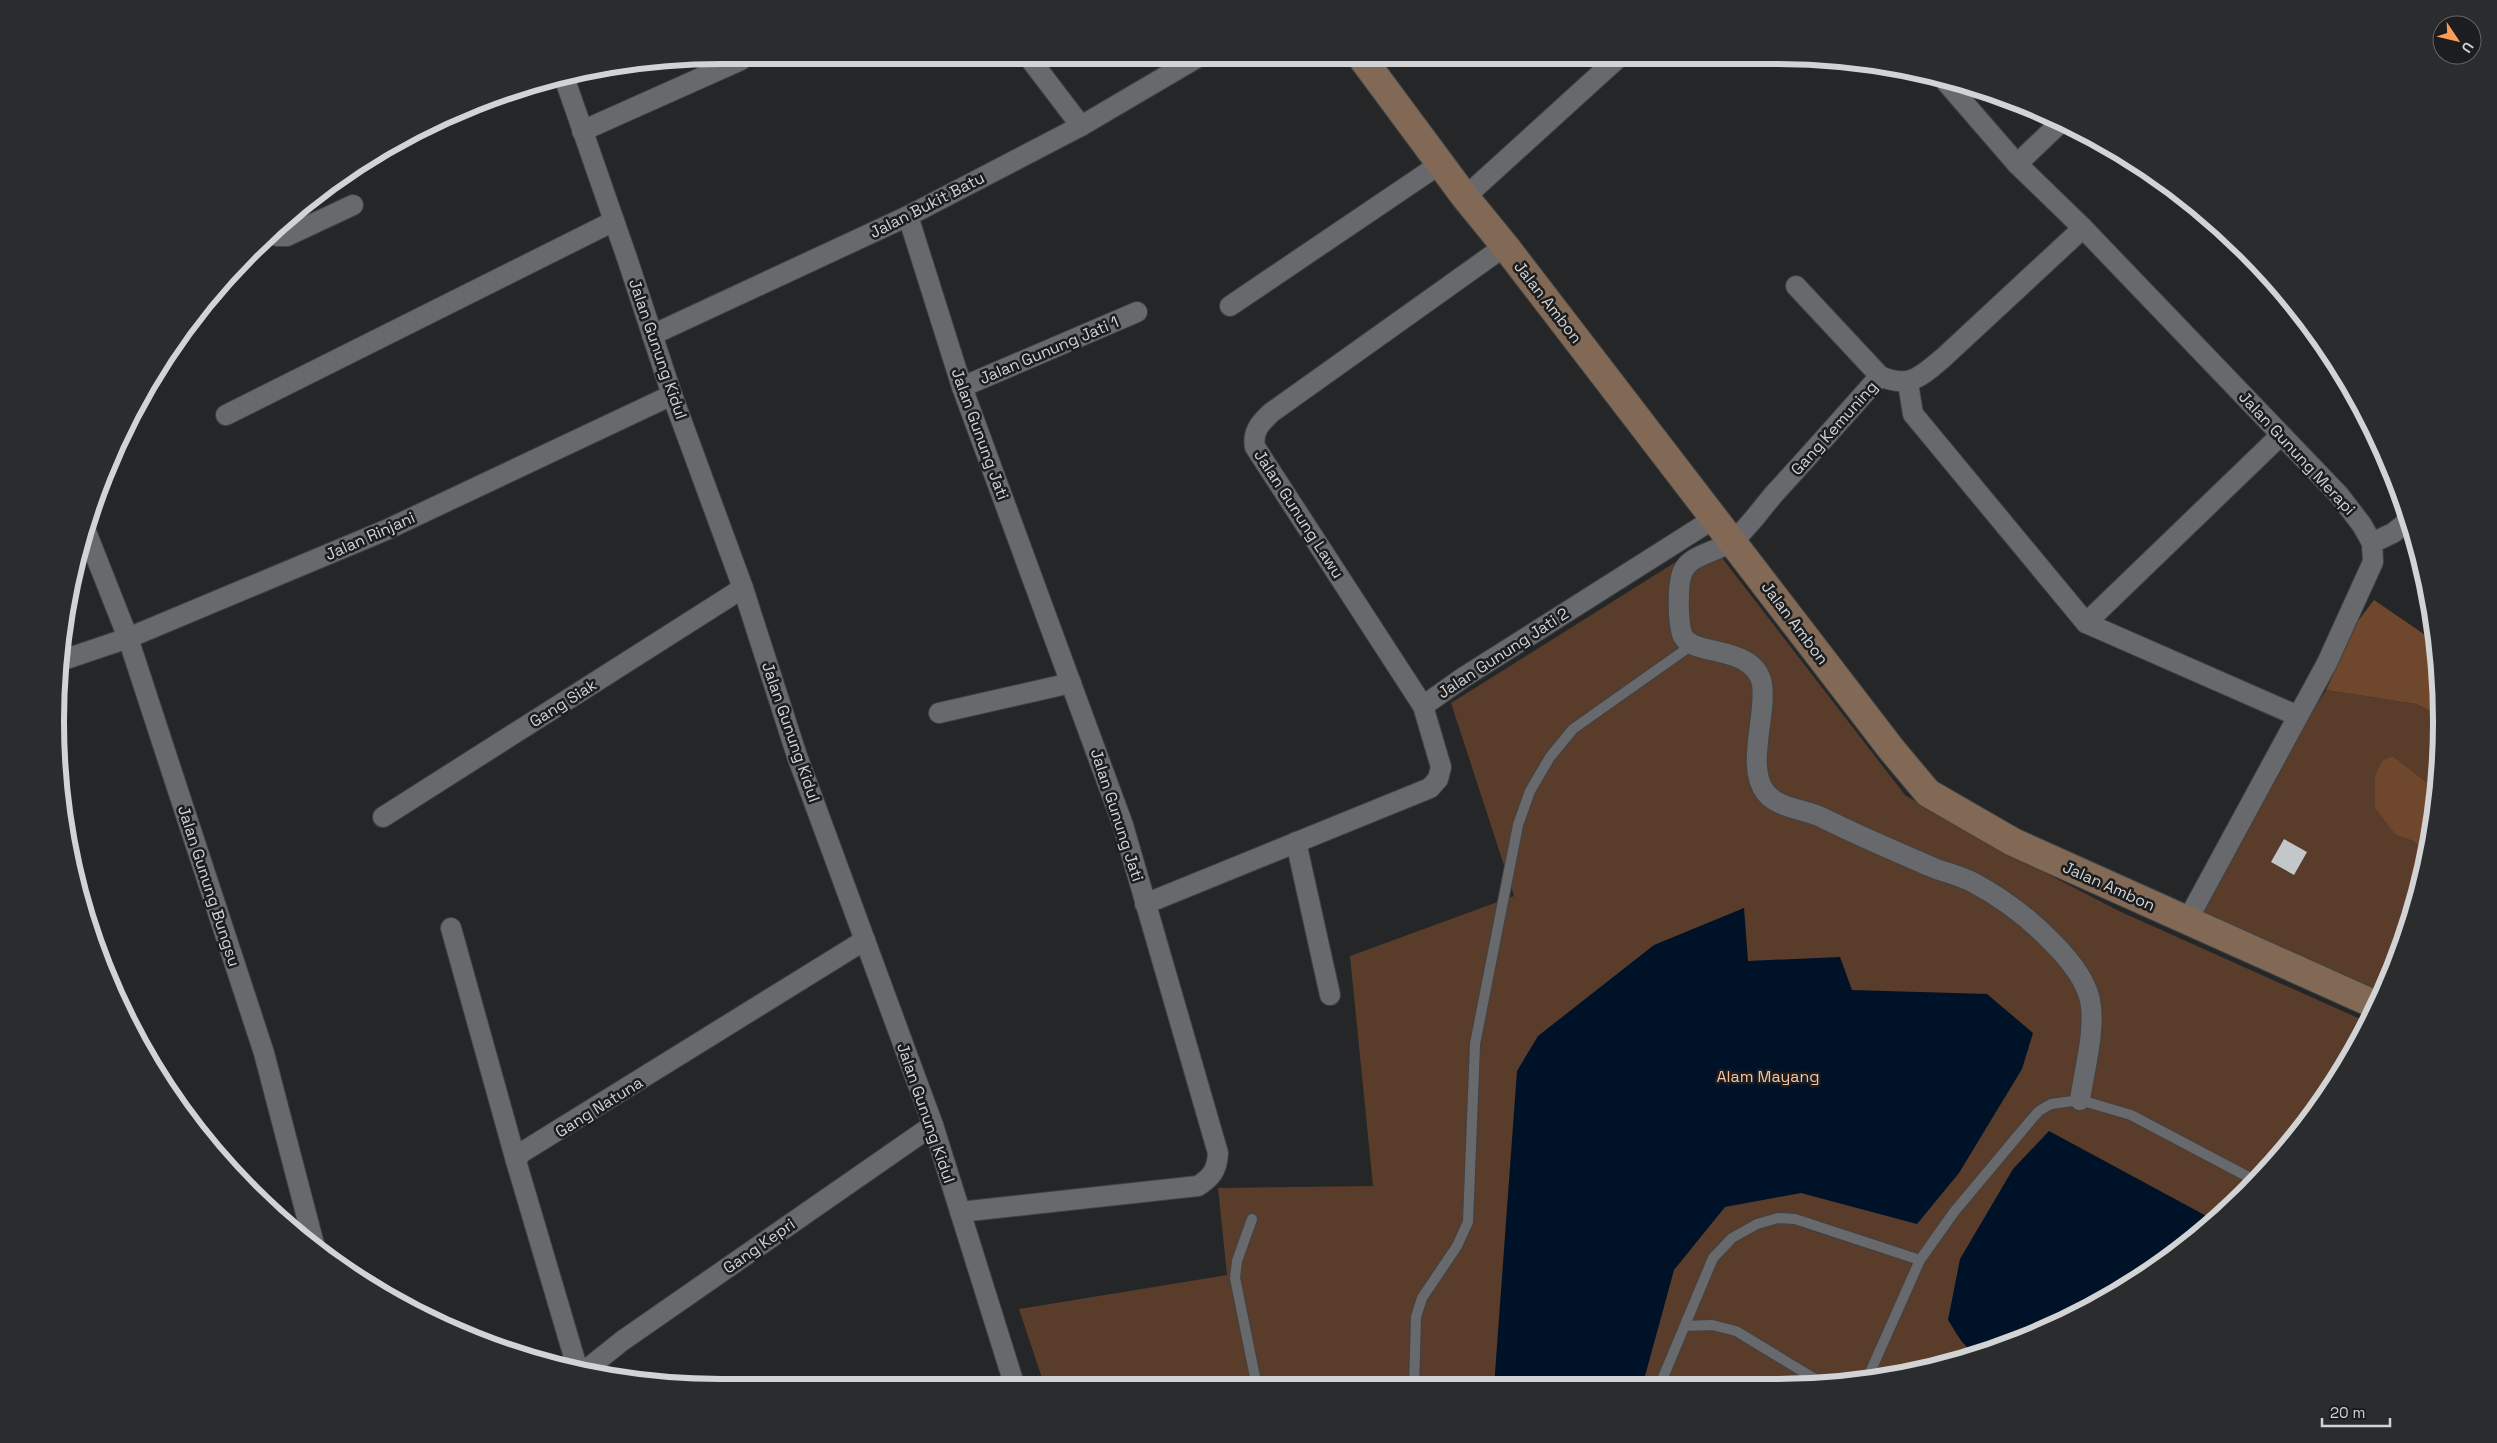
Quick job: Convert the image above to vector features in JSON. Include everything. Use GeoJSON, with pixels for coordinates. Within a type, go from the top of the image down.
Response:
{"type":"FeatureCollection","features":[{"type":"Feature","properties":{"kind":"street"},"geometry":{"type":"LineString","coordinates":[[582,131],[732,64]]}},
{"type":"Feature","properties":{"kind":"street"},"geometry":{"type":"LineString","coordinates":[[1034,64],[1081,126]]}},
{"type":"Feature","properties":{"kind":"street","name":"Jalan Bukit Batu"},"geometry":{"type":"LineString","coordinates":[[652,335],[908,216],[1081,126],[1186,64]]}},
{"type":"Feature","properties":{"kind":"street","name":"Jalan Ambon"},"geometry":{"type":"LineString","coordinates":[[1366,64],[1465,197],[1505,246],[1892,750],[1928,793],[2013,842],[2370,1002]]}},
{"type":"Feature","properties":{"kind":"street"},"geometry":{"type":"LineString","coordinates":[[1465,197],[1611,64]]}},
{"type":"Feature","properties":{"kind":"street","name":"Jalan Gunung Kidul"},"geometry":{"type":"LineString","coordinates":[[566,82],[672,395],[743,588],[797,756],[932,1125],[1013,1379]]}},
{"type":"Feature","properties":{"kind":"street","name":"Jalan Gunung Merapi"},"geometry":{"type":"LineString","coordinates":[[1951,88],[2017,164],[2083,228],[2339,495],[2362,525],[2372,544]]}},
{"type":"Feature","properties":{"kind":"street"},"geometry":{"type":"LineString","coordinates":[[2017,164],[2056,127]]}},
{"type":"Feature","properties":{"kind":"street"},"geometry":{"type":"LineString","coordinates":[[1230,306],[1440,164]]}},
{"type":"Feature","properties":{"kind":"street"},"geometry":{"type":"LineString","coordinates":[[278,236],[287,236],[353,205]]}},
{"type":"Feature","properties":{"kind":"street","name":"Jalan Gunung Jati"},"geometry":{"type":"LineString","coordinates":[[908,216],[962,387],[1123,825],[1218,1153],[1217,1167],[1209,1179],[1198,1186],[960,1212]]}},
{"type":"Feature","properties":{"kind":"street"},"geometry":{"type":"LineString","coordinates":[[226,416],[614,221]]}},
{"type":"Feature","properties":{"kind":"street"},"geometry":{"type":"LineString","coordinates":[[2083,228],[1943,358],[1920,377],[1908,383],[1913,414],[2086,623],[2298,716]]}},
{"type":"Feature","properties":{"kind":"street","name":"Jalan Gunung Lawu"},"geometry":{"type":"LineString","coordinates":[[1423,706],[1255,447],[1254,439],[1261,422],[1272,412],[1505,246]]}},
{"type":"Feature","properties":{"kind":"street"},"geometry":{"type":"LineString","coordinates":[[1796,286],[1880,376]]}},
{"type":"Feature","properties":{"kind":"street","name":"Jalan Gunung Jati 1"},"geometry":{"type":"LineString","coordinates":[[962,387],[1137,312]]}},
{"type":"Feature","properties":{"kind":"street","name":"Gang Kemuning"},"geometry":{"type":"LineString","coordinates":[[1732,541],[1880,376],[1891,381],[1908,383]]}},
{"type":"Feature","properties":{"kind":"street","name":"Jalan Rinjani"},"geometry":{"type":"LineString","coordinates":[[67,659],[128,638],[386,530],[672,395]]}},
{"type":"Feature","properties":{"kind":"street"},"geometry":{"type":"LineString","coordinates":[[2086,623],[2282,435]]}},
{"type":"Feature","properties":{"kind":"street","name":"Jalan Gunung Jati 2"},"geometry":{"type":"LineString","coordinates":[[1146,904],[1430,788],[1438,779],[1441,767],[1423,706],[1464,677],[1715,518]]}},
{"type":"Feature","properties":{"kind":"street"},"geometry":{"type":"LineString","coordinates":[[2187,921],[2327,663],[2373,562],[2372,544],[2393,533],[2403,525]]}},
{"type":"Feature","properties":{"kind":"street","name":"Jalan Gunung Bungsu"},"geometry":{"type":"LineString","coordinates":[[89,540],[128,638],[264,1053],[313,1236]]}},
{"type":"Feature","properties":{"kind":"street"},"geometry":{"type":"LineString","coordinates":[[1732,541],[1690,562],[1684,570],[1680,580],[1681,631],[1684,639],[1692,645],[1727,654],[1749,663],[1758,672],[1762,684],[1762,708],[1756,755],[1761,785],[1772,799],[1817,815],[1850,832],[1972,882],[2009,904],[2042,932],[2073,964],[2090,998],[2092,1018],[2080,1100]]}},
{"type":"Feature","properties":{"kind":"street","name":"Gang Siak"},"geometry":{"type":"LineString","coordinates":[[383,817],[743,588]]}},
{"type":"Feature","properties":{"kind":"street"},"geometry":{"type":"LineString","coordinates":[[939,713],[1071,684]]}},
{"type":"Feature","properties":{"kind":"street"},"geometry":{"type":"LineString","coordinates":[[1296,842],[1330,995]]}},
{"type":"Feature","properties":{"kind":"street"},"geometry":{"type":"LineString","coordinates":[[451,928],[516,1161],[576,1363]]}},
{"type":"Feature","properties":{"kind":"street","name":"Gang Natuna"},"geometry":{"type":"LineString","coordinates":[[516,1161],[521,1153],[865,940]]}},
{"type":"Feature","properties":{"kind":"street","name":"Gang Kepri"},"geometry":{"type":"LineString","coordinates":[[589,1366],[622,1341],[932,1125]]}},
{"type":"Feature","properties":{"kind":"lane"},"geometry":{"type":"LineString","coordinates":[[1414,1379],[1416,1317],[1422,1298],[1457,1246],[1468,1222],[1475,1044],[1518,825],[1530,791],[1550,757],[1573,729],[1692,645]]}},
{"type":"Feature","properties":{"kind":"lane"},"geometry":{"type":"LineString","coordinates":[[1870,1373],[1920,1260],[1954,1212],[2039,1111],[2051,1104],[2080,1100],[2131,1115],[2250,1178]]}},
{"type":"Feature","properties":{"kind":"lane"},"geometry":{"type":"LineString","coordinates":[[1662,1379],[1713,1258],[1732,1238],[1757,1224],[1778,1218],[1795,1219],[1920,1260]]}},
{"type":"Feature","properties":{"kind":"lane"},"geometry":{"type":"LineString","coordinates":[[1252,1219],[1237,1261],[1235,1278],[1256,1379]]}},
{"type":"Feature","properties":{"kind":"lane"},"geometry":{"type":"LineString","coordinates":[[1685,1326],[1712,1325],[1736,1331],[1812,1378]]}},
{"type":"Feature","properties":{"kind":"green space","name":"Alam Mayang"},"geometry":{"type":"Polygon","coordinates":[[[1709,541],[1905,795],[1968,833],[2119,911],[2361,1019],[2322,1087],[2270,1155],[2241,1187],[2176,1243],[2104,1291],[2066,1311],[2027,1329],[1946,1357],[1904,1367],[1819,1378],[1042,1379],[1019,1309],[1227,1275],[1218,1188],[1373,1186],[1350,956],[1514,896],[1451,703],[1709,541]]]}},
{"type":"Feature","properties":{"kind":"green space"},"geometry":{"type":"Polygon","coordinates":[[[2326,690],[2416,704],[2433,712],[2430,785],[2393,756],[2375,776],[2375,791],[2396,835],[2413,841],[2422,847],[2411,892],[2398,933],[2373,995],[2199,916],[2258,798],[2326,690]]]}},
{"type":"Feature","properties":{"kind":"shaded area"},"geometry":{"type":"Polygon","coordinates":[[[2374,600],[2428,637],[2433,712],[2416,704],[2326,690],[2358,621],[2374,600]]]}},
{"type":"Feature","properties":{"kind":"shaded area"},"geometry":{"type":"Polygon","coordinates":[[[2393,756],[2430,785],[2422,847],[2413,841],[2396,835],[2375,808],[2375,776],[2382,761],[2393,756]]]}},
{"type":"Feature","properties":{"kind":"water"},"geometry":{"type":"Polygon","coordinates":[[[1744,908],[1748,961],[1840,957],[1852,990],[1987,994],[2033,1033],[2022,1069],[1959,1173],[1917,1224],[1801,1193],[1725,1207],[1674,1270],[1644,1379],[1495,1379],[1517,1071],[1538,1036],[1654,945],[1744,908]]]}},
{"type":"Feature","properties":{"kind":"water"},"geometry":{"type":"Polygon","coordinates":[[[2049,1131],[2208,1217],[2141,1268],[2104,1291],[2027,1329],[1970,1349],[1960,1339],[1948,1320],[1960,1259],[2013,1169],[2049,1131]]]}},
{"type":"Feature","properties":{"kind":"building"},"geometry":{"type":"Polygon","coordinates":[[[2284,839],[2307,852],[2294,875],[2271,862],[2284,839]]]}}]}
